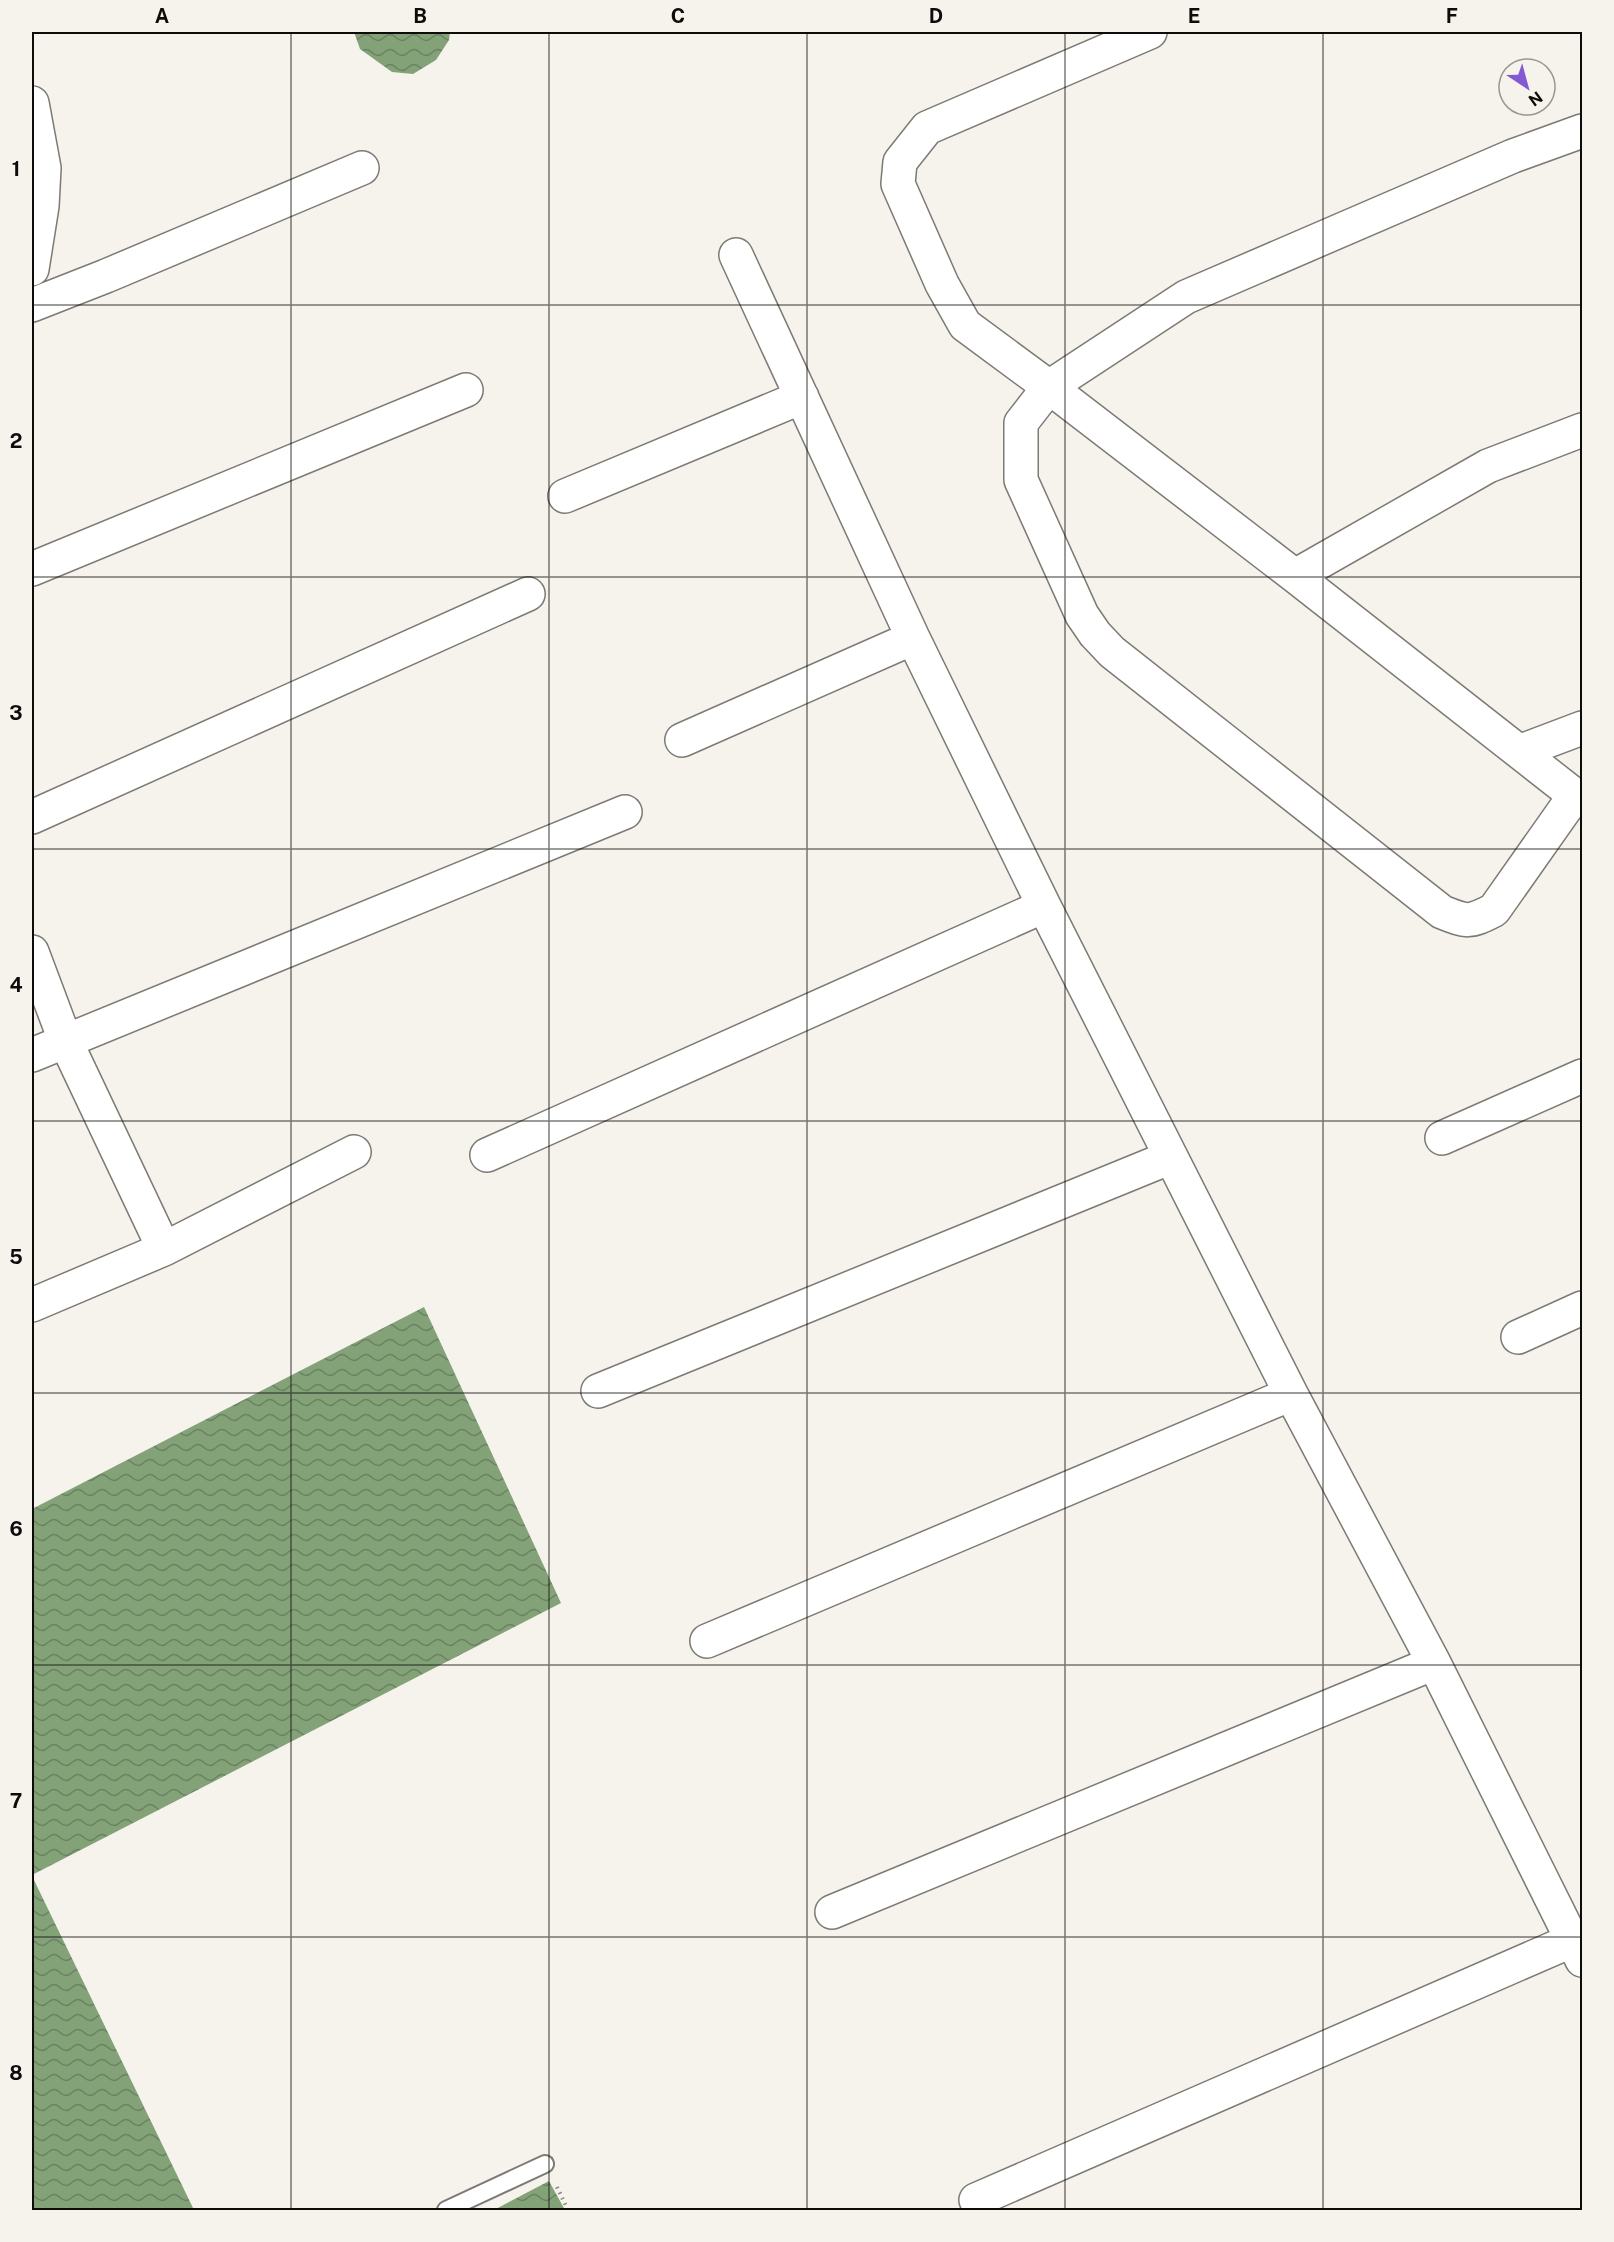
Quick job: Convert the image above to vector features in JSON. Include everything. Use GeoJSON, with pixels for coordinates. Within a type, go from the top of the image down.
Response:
{"type":"FeatureCollection","features":[{"type":"Feature","properties":{"kind":"street"},"geometry":{"type":"LineString","coordinates":[[1150,32],[927,128],[900,162],[898,184],[942,284],[965,325],[1049,387],[1295,576],[1579,798],[1494,910],[1473,921],[1460,920],[1442,912],[1112,652],[1095,634],[1082,615],[1021,480],[1021,423],[1049,387],[1186,297],[1513,156],[1582,131]]}},
{"type":"Feature","properties":{"kind":"street"},"geometry":{"type":"LineString","coordinates":[[32,104],[44,168],[42,206],[32,269]]}},
{"type":"Feature","properties":{"kind":"street"},"geometry":{"type":"LineString","coordinates":[[32,305],[362,168]]}},
{"type":"Feature","properties":{"kind":"street"},"geometry":{"type":"LineString","coordinates":[[736,255],[913,638],[1044,906],[1291,1394],[1434,1663],[1578,1950],[976,2200]]}},
{"type":"Feature","properties":{"kind":"street"},"geometry":{"type":"LineString","coordinates":[[32,569],[466,390]]}},
{"type":"Feature","properties":{"kind":"street"},"geometry":{"type":"LineString","coordinates":[[565,496],[802,397]]}},
{"type":"Feature","properties":{"kind":"street"},"geometry":{"type":"LineString","coordinates":[[1295,576],[1488,466],[1582,430]]}},
{"type":"Feature","properties":{"kind":"street"},"geometry":{"type":"LineString","coordinates":[[32,817],[528,594]]}},
{"type":"Feature","properties":{"kind":"street"},"geometry":{"type":"LineString","coordinates":[[682,740],[913,638]]}},
{"type":"Feature","properties":{"kind":"street"},"geometry":{"type":"LineString","coordinates":[[1521,752],[1582,728]]}},
{"type":"Feature","properties":{"kind":"street"},"geometry":{"type":"LineString","coordinates":[[32,1054],[625,813]]}},
{"type":"Feature","properties":{"kind":"street"},"geometry":{"type":"LineString","coordinates":[[487,1155],[1044,906]]}},
{"type":"Feature","properties":{"kind":"street"},"geometry":{"type":"LineString","coordinates":[[32,952],[65,1040],[164,1249]]}},
{"type":"Feature","properties":{"kind":"street"},"geometry":{"type":"LineString","coordinates":[[1442,1138],[1582,1076]]}},
{"type":"Feature","properties":{"kind":"street"},"geometry":{"type":"LineString","coordinates":[[32,1305],[164,1249],[354,1152]]}},
{"type":"Feature","properties":{"kind":"street"},"geometry":{"type":"LineString","coordinates":[[598,1391],[1171,1156]]}},
{"type":"Feature","properties":{"kind":"street"},"geometry":{"type":"LineString","coordinates":[[1518,1337],[1582,1308]]}},
{"type":"Feature","properties":{"kind":"street"},"geometry":{"type":"LineString","coordinates":[[707,1641],[1291,1394]]}},
{"type":"Feature","properties":{"kind":"street"},"geometry":{"type":"LineString","coordinates":[[832,1912],[1434,1663]]}},
{"type":"Feature","properties":{"kind":"lane"},"geometry":{"type":"LineString","coordinates":[[446,2211],[545,2164]]}},
{"type":"Feature","properties":{"kind":"water"},"geometry":{"type":"Polygon","coordinates":[[[354,32],[450,32],[449,40],[436,60],[413,74],[392,72],[360,49],[354,32]]]}},
{"type":"Feature","properties":{"kind":"water"},"geometry":{"type":"Polygon","coordinates":[[[424,1307],[561,1603],[32,1875],[32,1509],[424,1307]]]}},
{"type":"Feature","properties":{"kind":"water"},"geometry":{"type":"Polygon","coordinates":[[[32,1876],[194,2210],[32,2210],[32,1876]]]}},
{"type":"Feature","properties":{"kind":"water"},"geometry":{"type":"Polygon","coordinates":[[[549,2181],[565,2210],[494,2210],[549,2181]]]}}]}
